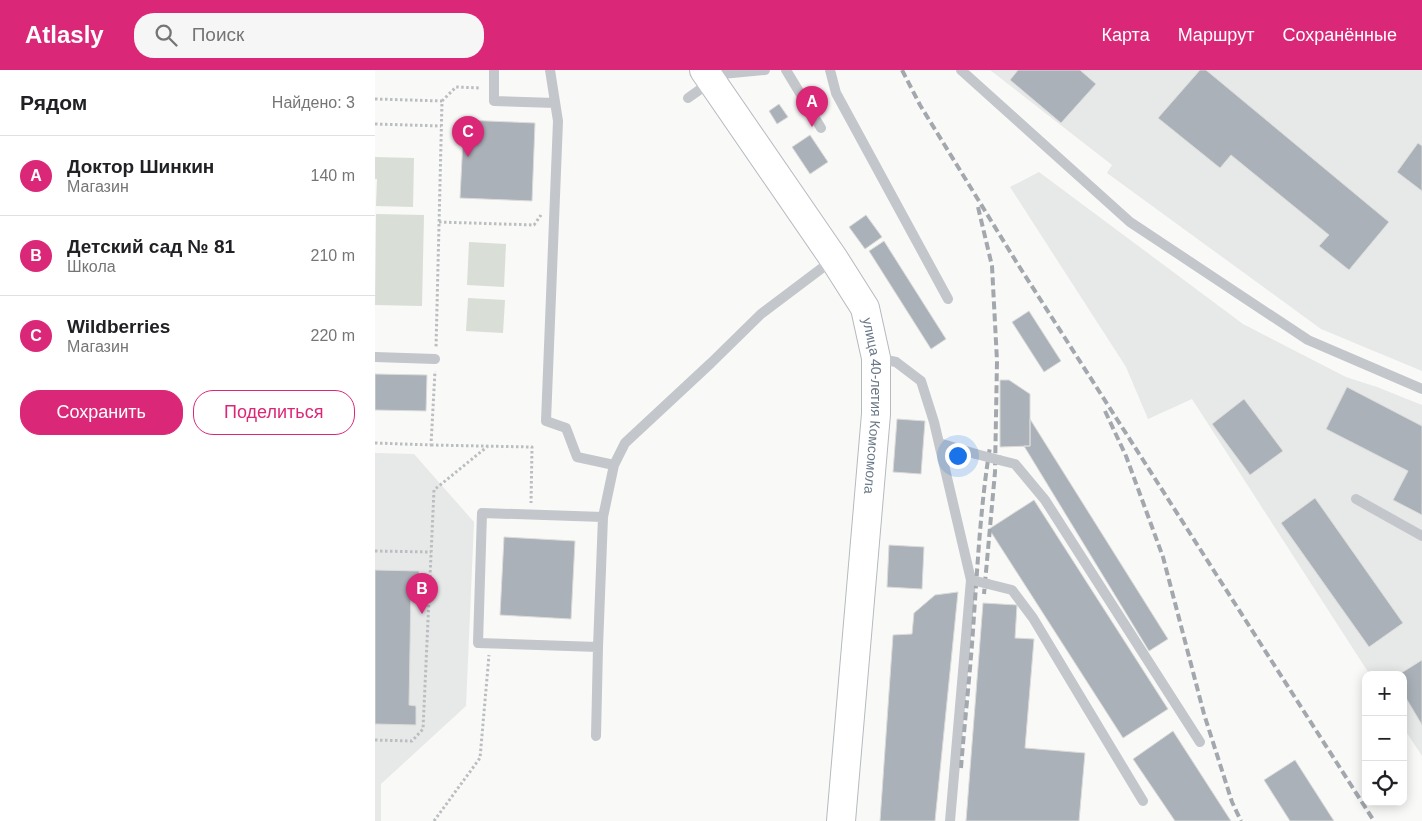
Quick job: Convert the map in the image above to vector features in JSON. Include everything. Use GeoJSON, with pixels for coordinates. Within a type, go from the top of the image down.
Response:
{"type":"FeatureCollection","features":[{"type":"Feature","properties":{"kind":"main road","name":"улица 40-летия Комсомола"},"geometry":{"type":"LineString","coordinates":[[708,75],[834,259],[865,308],[876,358],[876,414],[841,821]]}},
{"type":"Feature","properties":{"kind":"lane"},"geometry":{"type":"LineString","coordinates":[[495,70],[495,100],[555,103]]}},
{"type":"Feature","properties":{"kind":"lane"},"geometry":{"type":"LineString","coordinates":[[550,70],[558,121],[547,421],[566,428],[577,458],[614,465]]}},
{"type":"Feature","properties":{"kind":"lane"},"geometry":{"type":"LineString","coordinates":[[687,98],[708,75],[765,70]]}},
{"type":"Feature","properties":{"kind":"lane"},"geometry":{"type":"LineString","coordinates":[[786,70],[821,128]]}},
{"type":"Feature","properties":{"kind":"lane"},"geometry":{"type":"LineString","coordinates":[[830,70],[836,93],[948,299]]}},
{"type":"Feature","properties":{"kind":"lane"},"geometry":{"type":"LineString","coordinates":[[961,70],[1131,222],[1309,340],[1422,389]]}},
{"type":"Feature","properties":{"kind":"lane"},"geometry":{"type":"LineString","coordinates":[[596,736],[603,518],[614,465],[625,443],[711,364],[761,314],[834,259]]}},
{"type":"Feature","properties":{"kind":"lane"},"geometry":{"type":"LineString","coordinates":[[375,358],[435,359]]}},
{"type":"Feature","properties":{"kind":"lane"},"geometry":{"type":"LineString","coordinates":[[876,358],[896,362],[921,381],[939,443],[971,580],[950,821]]}},
{"type":"Feature","properties":{"kind":"lane"},"geometry":{"type":"LineString","coordinates":[[939,443],[1015,464],[1045,500],[1199,742]]}},
{"type":"Feature","properties":{"kind":"lane"},"geometry":{"type":"LineString","coordinates":[[1356,499],[1422,536]]}},
{"type":"Feature","properties":{"kind":"lane"},"geometry":{"type":"LineString","coordinates":[[598,647],[478,643],[482,513],[603,518]]}},
{"type":"Feature","properties":{"kind":"lane"},"geometry":{"type":"LineString","coordinates":[[971,580],[1012,590],[1033,618],[1143,801]]}},
{"type":"Feature","properties":{"kind":"path"},"geometry":{"type":"LineString","coordinates":[[375,99],[442,100],[431,445]]}},
{"type":"Feature","properties":{"kind":"path"},"geometry":{"type":"LineString","coordinates":[[375,124],[441,126]]}},
{"type":"Feature","properties":{"kind":"path"},"geometry":{"type":"LineString","coordinates":[[439,222],[534,225],[548,205],[555,205]]}},
{"type":"Feature","properties":{"kind":"path"},"geometry":{"type":"LineString","coordinates":[[375,443],[532,448],[530,515]]}},
{"type":"Feature","properties":{"kind":"path"},"geometry":{"type":"LineString","coordinates":[[375,740],[412,741],[423,729],[434,490],[487,446]]}},
{"type":"Feature","properties":{"kind":"path"},"geometry":{"type":"LineString","coordinates":[[375,551],[431,552]]}},
{"type":"Feature","properties":{"kind":"path"},"geometry":{"type":"LineString","coordinates":[[434,821],[480,758],[489,643]]}},
{"type":"Feature","properties":{"kind":"shaded area"},"geometry":{"type":"Polygon","coordinates":[[[990,70],[1422,70],[1422,371],[1321,329],[1107,173],[1112,165],[990,70]]]}},
{"type":"Feature","properties":{"kind":"shaded area"},"geometry":{"type":"Polygon","coordinates":[[[375,157],[414,158],[413,207],[376,206],[377,179],[375,179],[375,157]]]}},
{"type":"Feature","properties":{"kind":"shaded area"},"geometry":{"type":"Polygon","coordinates":[[[1039,172],[1243,324],[1346,377],[1422,405],[1422,756],[1407,733],[1407,671],[1367,671],[1192,399],[1148,419],[1126,367],[1010,187],[1039,172]]]}},
{"type":"Feature","properties":{"kind":"shaded area"},"geometry":{"type":"Polygon","coordinates":[[[376,214],[424,215],[422,306],[375,305],[376,214]]]}},
{"type":"Feature","properties":{"kind":"shaded area"},"geometry":{"type":"Polygon","coordinates":[[[469,242],[506,244],[504,287],[467,285],[469,242]]]}},
{"type":"Feature","properties":{"kind":"shaded area"},"geometry":{"type":"Polygon","coordinates":[[[468,298],[505,300],[503,333],[466,331],[468,298]]]}},
{"type":"Feature","properties":{"kind":"shaded area"},"geometry":{"type":"Polygon","coordinates":[[[375,453],[414,454],[474,522],[466,706],[381,784],[381,821],[375,821],[375,453]]]}},
{"type":"Feature","properties":{"kind":"building"},"geometry":{"type":"Polygon","coordinates":[[[1018,70],[1080,70],[1096,84],[1061,123],[1010,80],[1018,70]]]}},
{"type":"Feature","properties":{"kind":"building"},"geometry":{"type":"Polygon","coordinates":[[[1200,70],[1206,70],[1389,222],[1349,270],[1319,246],[1329,235],[1231,155],[1220,168],[1158,118],[1200,70]]]}},
{"type":"Feature","properties":{"kind":"building"},"geometry":{"type":"Polygon","coordinates":[[[779,104],[788,117],[777,124],[769,111],[779,104]]]}},
{"type":"Feature","properties":{"kind":"building"},"geometry":{"type":"Polygon","coordinates":[[[464,120],[535,123],[532,201],[460,198],[464,120]]]}},
{"type":"Feature","properties":{"kind":"building"},"geometry":{"type":"Polygon","coordinates":[[[810,135],[828,162],[810,174],[792,147],[810,135]]]}},
{"type":"Feature","properties":{"kind":"building"},"geometry":{"type":"Polygon","coordinates":[[[1418,143],[1422,146],[1422,191],[1397,172],[1418,143]]]}},
{"type":"Feature","properties":{"kind":"building"},"geometry":{"type":"Polygon","coordinates":[[[866,215],[882,237],[865,249],[849,227],[866,215]]]}},
{"type":"Feature","properties":{"kind":"building"},"geometry":{"type":"Polygon","coordinates":[[[884,241],[946,339],[931,349],[869,251],[884,241]]]}},
{"type":"Feature","properties":{"kind":"building"},"geometry":{"type":"Polygon","coordinates":[[[1029,311],[1061,361],[1044,372],[1012,322],[1029,311]]]}},
{"type":"Feature","properties":{"kind":"building"},"geometry":{"type":"Polygon","coordinates":[[[375,374],[427,375],[426,411],[375,410],[375,374]]]}},
{"type":"Feature","properties":{"kind":"building"},"geometry":{"type":"Polygon","coordinates":[[[1000,380],[1009,380],[1030,394],[1030,446],[1000,447],[1000,380]]]}},
{"type":"Feature","properties":{"kind":"building"},"geometry":{"type":"Polygon","coordinates":[[[1347,387],[1422,426],[1422,515],[1393,500],[1408,471],[1326,429],[1347,387]]]}},
{"type":"Feature","properties":{"kind":"building"},"geometry":{"type":"Polygon","coordinates":[[[1244,399],[1283,451],[1250,475],[1212,424],[1244,399]]]}},
{"type":"Feature","properties":{"kind":"building"},"geometry":{"type":"Polygon","coordinates":[[[897,419],[925,421],[921,474],[893,472],[897,419]]]}},
{"type":"Feature","properties":{"kind":"building"},"geometry":{"type":"Polygon","coordinates":[[[1030,419],[1168,639],[1149,651],[1024,446],[1030,446],[1030,419]]]}},
{"type":"Feature","properties":{"kind":"building"},"geometry":{"type":"Polygon","coordinates":[[[1315,498],[1403,623],[1369,647],[1281,523],[1315,498]]]}},
{"type":"Feature","properties":{"kind":"building"},"geometry":{"type":"Polygon","coordinates":[[[1034,500],[1168,709],[1123,738],[989,529],[1034,500]]]}},
{"type":"Feature","properties":{"kind":"building"},"geometry":{"type":"Polygon","coordinates":[[[504,537],[575,541],[571,619],[500,615],[504,537]]]}},
{"type":"Feature","properties":{"kind":"building"},"geometry":{"type":"Polygon","coordinates":[[[889,545],[924,547],[922,589],[887,587],[889,545]]]}},
{"type":"Feature","properties":{"kind":"building"},"geometry":{"type":"Polygon","coordinates":[[[375,570],[419,571],[419,589],[411,589],[409,705],[416,706],[416,725],[375,724],[375,570]]]}},
{"type":"Feature","properties":{"kind":"building"},"geometry":{"type":"Polygon","coordinates":[[[958,592],[935,821],[880,821],[893,635],[912,634],[914,613],[935,595],[958,592]]]}},
{"type":"Feature","properties":{"kind":"building"},"geometry":{"type":"Polygon","coordinates":[[[983,603],[1017,605],[1015,638],[1034,639],[1025,748],[1085,753],[1079,821],[966,821],[983,603]]]}},
{"type":"Feature","properties":{"kind":"building"},"geometry":{"type":"Polygon","coordinates":[[[1422,660],[1422,725],[1407,700],[1407,671],[1404,671],[1422,660]]]}},
{"type":"Feature","properties":{"kind":"building"},"geometry":{"type":"Polygon","coordinates":[[[1173,731],[1231,821],[1175,821],[1133,759],[1173,731]]]}},
{"type":"Feature","properties":{"kind":"building"},"geometry":{"type":"Polygon","coordinates":[[[1295,760],[1334,821],[1290,821],[1264,780],[1295,760]]]}},
{"type":"Feature","properties":{"kind":"railway"},"geometry":{"type":"LineString","coordinates":[[902,70],[920,105],[1017,263],[1374,821]]}},
{"type":"Feature","properties":{"kind":"railway"},"geometry":{"type":"LineString","coordinates":[[978,207],[992,266],[997,361],[995,472],[984,594]]}},
{"type":"Feature","properties":{"kind":"railway"},"geometry":{"type":"LineString","coordinates":[[1105,411],[1126,456],[1163,557],[1204,714],[1232,802],[1241,821]]}},
{"type":"Feature","properties":{"kind":"railway"},"geometry":{"type":"LineString","coordinates":[[961,768],[980,530],[990,447]]}},
{"type":"Feature","properties":{"kind":"place","name":"Доктор Шинкин"},"geometry":{"type":"Point","coordinates":[812,127]}},
{"type":"Feature","properties":{"kind":"place","name":"Wildberries"},"geometry":{"type":"Point","coordinates":[468,157]}},
{"type":"Feature","properties":{"kind":"place","name":"Детский сад № 81"},"geometry":{"type":"Point","coordinates":[422,614]}}]}
